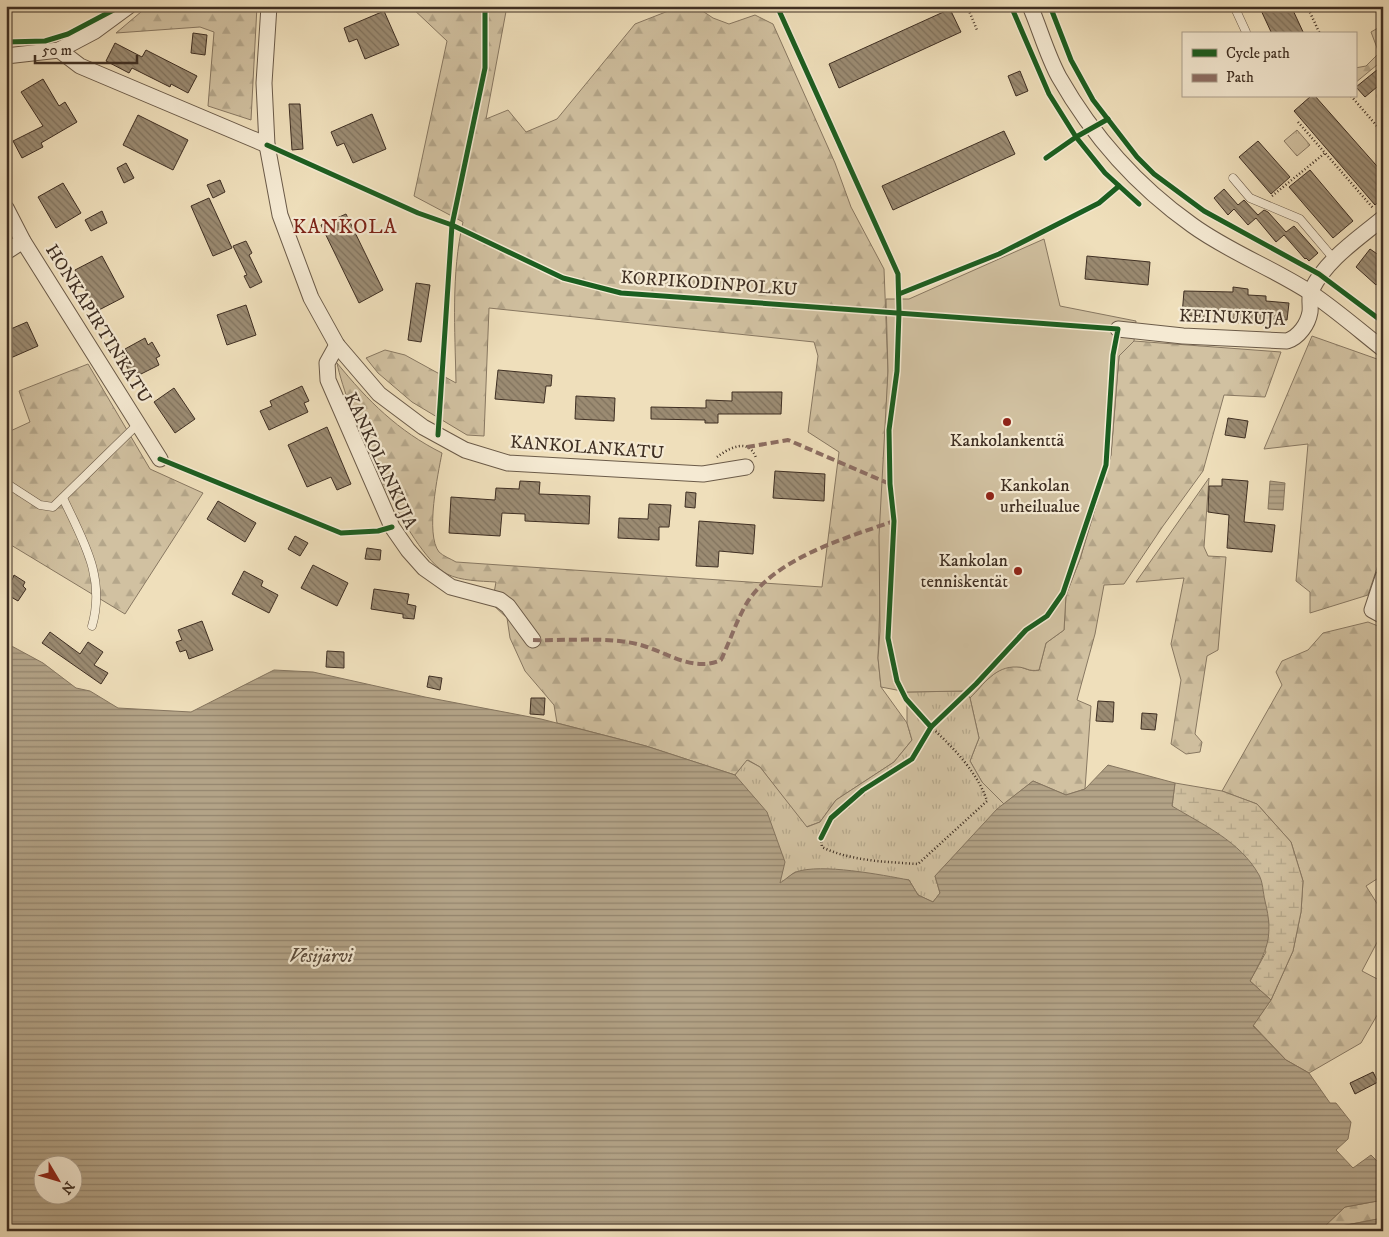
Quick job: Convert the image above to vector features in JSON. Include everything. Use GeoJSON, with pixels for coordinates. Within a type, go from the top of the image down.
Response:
{"type":"FeatureCollection","features":[{"type":"Feature","properties":{"kind":"street"},"geometry":{"type":"LineString","coordinates":[[6,56],[60,50],[96,31],[129,6]]}},
{"type":"Feature","properties":{"kind":"street","name":"KANKOLANKATU"},"geometry":{"type":"LineString","coordinates":[[269,6],[264,83],[267,145],[280,215],[312,298],[337,346],[379,394],[423,427],[465,450],[508,462],[641,472],[703,474],[752,464]]}},
{"type":"Feature","properties":{"kind":"street"},"geometry":{"type":"LineString","coordinates":[[1030,6],[1058,76],[1118,161],[1135,178],[1193,226],[1310,293],[1380,343]]}},
{"type":"Feature","properties":{"kind":"street"},"geometry":{"type":"LineString","coordinates":[[60,50],[80,66],[267,145]]}},
{"type":"Feature","properties":{"kind":"street","name":"HONKAPIRTINKATU"},"geometry":{"type":"LineString","coordinates":[[6,208],[23,240],[160,459]]}},
{"type":"Feature","properties":{"kind":"street"},"geometry":{"type":"LineString","coordinates":[[1310,293],[1319,274],[1382,218]]}},
{"type":"Feature","properties":{"kind":"street"},"geometry":{"type":"LineString","coordinates":[[6,252],[23,240]]}},
{"type":"Feature","properties":{"kind":"street","name":"KEINUKUJA"},"geometry":{"type":"LineString","coordinates":[[1118,329],[1183,336],[1287,342],[1294,339],[1305,325],[1310,313],[1310,293]]}},
{"type":"Feature","properties":{"kind":"street","name":"KANKOLANKUJA"},"geometry":{"type":"LineString","coordinates":[[337,346],[327,363],[328,380],[392,527],[424,568],[451,587],[500,600],[508,606],[533,640]]}},
{"type":"Feature","properties":{"kind":"street"},"geometry":{"type":"LineString","coordinates":[[1377,613],[1383,577]]}},
{"type":"Feature","properties":{"kind":"lane"},"geometry":{"type":"LineString","coordinates":[[1234,6],[1246,32]]}},
{"type":"Feature","properties":{"kind":"lane"},"geometry":{"type":"LineString","coordinates":[[1233,178],[1250,198],[1300,219],[1334,259]]}},
{"type":"Feature","properties":{"kind":"lane"},"geometry":{"type":"LineString","coordinates":[[6,483],[40,504],[53,507],[138,424]]}},
{"type":"Feature","properties":{"kind":"lane"},"geometry":{"type":"LineString","coordinates":[[64,498],[92,563],[97,584],[97,609],[92,626]]}},
{"type":"Feature","properties":{"kind":"path"},"geometry":{"type":"LineString","coordinates":[[967,6],[977,30]]}},
{"type":"Feature","properties":{"kind":"path"},"geometry":{"type":"LineString","coordinates":[[1307,6],[1319,32]]}},
{"type":"Feature","properties":{"kind":"path"},"geometry":{"type":"LineString","coordinates":[[1353,98],[1383,133]]}},
{"type":"Feature","properties":{"kind":"path"},"geometry":{"type":"LineString","coordinates":[[1298,122],[1382,218]]}},
{"type":"Feature","properties":{"kind":"path"},"geometry":{"type":"LineString","coordinates":[[1264,204],[1326,153]]}},
{"type":"Feature","properties":{"kind":"path"},"geometry":{"type":"LineString","coordinates":[[711,460],[735,446],[743,445],[751,448],[752,464]]}},
{"type":"Feature","properties":{"kind":"path"},"geometry":{"type":"LineString","coordinates":[[824,831],[821,838],[822,847],[832,852],[880,862],[918,864],[987,801],[983,789],[964,762],[930,729],[925,720]]}},
{"type":"Feature","properties":{"kind":"path"},"geometry":{"type":"LineString","coordinates":[[930,729],[938,721]]}},
{"type":"Feature","properties":{"kind":"green space"},"geometry":{"type":"Polygon","coordinates":[[[148,6],[257,6],[251,120],[208,106],[214,32],[200,27],[116,33],[148,6]]]}},
{"type":"Feature","properties":{"kind":"green space"},"geometry":{"type":"Polygon","coordinates":[[[410,6],[507,6],[486,119],[508,110],[526,132],[557,119],[635,24],[681,6],[695,6],[713,18],[729,24],[755,15],[773,24],[835,163],[851,207],[884,269],[888,371],[878,658],[881,687],[907,723],[912,740],[894,762],[836,800],[820,822],[806,827],[760,767],[748,760],[735,775],[646,746],[557,723],[554,705],[525,671],[510,638],[507,618],[492,604],[496,582],[458,578],[447,574],[431,561],[414,538],[380,478],[352,412],[337,363],[360,390],[385,414],[411,435],[442,453],[434,504],[433,532],[439,552],[456,562],[822,587],[839,452],[808,432],[818,356],[814,342],[489,308],[484,436],[467,435],[412,402],[378,373],[366,358],[385,350],[405,355],[456,383],[455,282],[463,222],[414,196],[447,41],[410,6]]]}},
{"type":"Feature","properties":{"kind":"green space"},"geometry":{"type":"Polygon","coordinates":[[[1383,25],[1383,60],[1356,82],[1356,68],[1366,66],[1379,53],[1371,32],[1383,25]]]}},
{"type":"Feature","properties":{"kind":"green space"},"geometry":{"type":"Polygon","coordinates":[[[1297,130],[1310,145],[1297,156],[1284,141],[1297,130]]]}},
{"type":"Feature","properties":{"kind":"green space","name":"Kankolan urheilualue"},"geometry":{"type":"Polygon","coordinates":[[[1044,239],[1060,306],[1136,321],[1134,341],[1119,356],[1111,455],[1080,559],[1066,595],[1064,630],[1046,643],[1039,670],[1017,667],[1002,669],[970,698],[965,691],[907,692],[881,687],[878,658],[880,631],[879,536],[888,371],[886,299],[909,299],[1044,239]]]}},
{"type":"Feature","properties":{"kind":"green space"},"geometry":{"type":"Polygon","coordinates":[[[1312,336],[1377,359],[1383,364],[1383,550],[1368,595],[1310,613],[1310,592],[1296,581],[1308,444],[1264,449],[1312,336]]]}},
{"type":"Feature","properties":{"kind":"green space"},"geometry":{"type":"Polygon","coordinates":[[[1134,341],[1281,352],[1265,397],[1224,395],[1203,471],[1124,584],[1104,585],[1095,634],[1077,700],[1091,706],[1085,789],[1066,795],[1033,781],[1004,804],[982,782],[970,761],[979,738],[970,698],[986,681],[1005,668],[1012,666],[1039,670],[1046,643],[1064,630],[1066,595],[1080,559],[1111,455],[1119,356],[1134,341]]]}},
{"type":"Feature","properties":{"kind":"green space"},"geometry":{"type":"Polygon","coordinates":[[[88,364],[150,469],[203,493],[125,614],[6,542],[6,433],[30,422],[19,391],[88,364]]]}},
{"type":"Feature","properties":{"kind":"green space"},"geometry":{"type":"Polygon","coordinates":[[[1209,478],[1204,547],[1208,556],[1226,557],[1218,650],[1207,656],[1195,734],[1202,742],[1200,752],[1186,754],[1171,744],[1181,680],[1171,644],[1184,578],[1136,582],[1209,478]]]}},
{"type":"Feature","properties":{"kind":"green space"},"geometry":{"type":"Polygon","coordinates":[[[1368,622],[1383,628],[1383,875],[1366,886],[1383,913],[1383,931],[1362,971],[1383,982],[1383,1005],[1361,1043],[1309,1073],[1286,1060],[1253,1025],[1271,1000],[1293,951],[1301,912],[1303,881],[1291,842],[1257,804],[1222,791],[1282,685],[1276,672],[1282,661],[1308,650],[1323,633],[1368,622]]]}},
{"type":"Feature","properties":{"kind":"green space"},"geometry":{"type":"Polygon","coordinates":[[[965,691],[970,698],[979,738],[970,761],[982,782],[1004,804],[935,876],[940,893],[933,902],[918,895],[909,880],[795,872],[780,884],[735,775],[747,760],[760,767],[807,827],[820,822],[836,800],[894,762],[912,740],[907,723],[907,692],[965,691]]]}},
{"type":"Feature","properties":{"kind":"green space"},"geometry":{"type":"Polygon","coordinates":[[[1175,783],[1222,791],[1257,804],[1291,842],[1303,881],[1301,912],[1293,951],[1271,1000],[1250,981],[1266,952],[1172,806],[1175,783]]]}},
{"type":"Feature","properties":{"kind":"green space"},"geometry":{"type":"Polygon","coordinates":[[[1383,1200],[1383,1218],[1320,1230],[1345,1207],[1383,1200]]]}},
{"type":"Feature","properties":{"kind":"water"},"geometry":{"type":"Polygon","coordinates":[[[1270,481],[1285,483],[1283,510],[1268,509],[1270,481]]]}},
{"type":"Feature","properties":{"kind":"water","name":"Vesijärvi"},"geometry":{"type":"Polygon","coordinates":[[[6,643],[43,663],[76,688],[90,691],[118,708],[191,712],[274,670],[313,672],[425,697],[541,719],[646,746],[735,775],[767,812],[785,862],[780,883],[796,872],[836,869],[909,880],[918,895],[933,902],[940,893],[935,876],[997,809],[1033,781],[1066,795],[1085,789],[1108,765],[1175,783],[1172,806],[1231,843],[1251,863],[1261,881],[1268,914],[1269,934],[1265,952],[1250,981],[1271,1000],[1253,1026],[1286,1060],[1309,1073],[1330,1103],[1336,1103],[1351,1122],[1348,1139],[1336,1150],[1353,1168],[1371,1155],[1383,1167],[1383,1200],[1345,1207],[1321,1230],[1383,1218],[1383,1231],[6,1231],[6,643]]]}},
{"type":"Feature","properties":{"kind":"building"},"geometry":{"type":"Polygon","coordinates":[[[1259,6],[1291,6],[1303,32],[1271,32],[1259,6]]]}},
{"type":"Feature","properties":{"kind":"building"},"geometry":{"type":"Polygon","coordinates":[[[950,9],[961,32],[839,88],[829,64],[950,9]]]}},
{"type":"Feature","properties":{"kind":"building"},"geometry":{"type":"Polygon","coordinates":[[[384,11],[399,45],[365,59],[357,39],[349,42],[344,28],[384,11]]]}},
{"type":"Feature","properties":{"kind":"building"},"geometry":{"type":"Polygon","coordinates":[[[193,33],[207,35],[205,55],[191,53],[193,33]]]}},
{"type":"Feature","properties":{"kind":"building"},"geometry":{"type":"Polygon","coordinates":[[[115,43],[142,57],[146,50],[197,76],[188,93],[171,84],[170,87],[132,68],[129,73],[106,61],[115,43]]]}},
{"type":"Feature","properties":{"kind":"building"},"geometry":{"type":"Polygon","coordinates":[[[1383,65],[1383,82],[1365,97],[1356,87],[1383,65]]]}},
{"type":"Feature","properties":{"kind":"building"},"geometry":{"type":"Polygon","coordinates":[[[1020,71],[1028,91],[1016,96],[1008,76],[1020,71]]]}},
{"type":"Feature","properties":{"kind":"building"},"geometry":{"type":"Polygon","coordinates":[[[43,79],[59,106],[65,102],[77,122],[41,143],[43,147],[22,158],[13,141],[43,126],[21,92],[43,79]]]}},
{"type":"Feature","properties":{"kind":"building"},"geometry":{"type":"Polygon","coordinates":[[[1309,98],[1317,98],[1383,173],[1383,198],[1375,205],[1294,111],[1309,98]]]}},
{"type":"Feature","properties":{"kind":"building"},"geometry":{"type":"Polygon","coordinates":[[[289,104],[300,104],[303,149],[292,150],[289,104]]]}},
{"type":"Feature","properties":{"kind":"building"},"geometry":{"type":"Polygon","coordinates":[[[372,114],[386,149],[353,163],[344,143],[337,146],[331,132],[372,114]]]}},
{"type":"Feature","properties":{"kind":"building"},"geometry":{"type":"Polygon","coordinates":[[[138,115],[188,140],[173,170],[123,145],[138,115]]]}},
{"type":"Feature","properties":{"kind":"building"},"geometry":{"type":"Polygon","coordinates":[[[1004,131],[1015,154],[893,210],[882,186],[1004,131]]]}},
{"type":"Feature","properties":{"kind":"building"},"geometry":{"type":"Polygon","coordinates":[[[1258,141],[1290,177],[1271,194],[1239,157],[1258,141]]]}},
{"type":"Feature","properties":{"kind":"building"},"geometry":{"type":"Polygon","coordinates":[[[126,163],[134,178],[124,183],[117,168],[126,163]]]}},
{"type":"Feature","properties":{"kind":"building"},"geometry":{"type":"Polygon","coordinates":[[[1310,170],[1353,221],[1333,238],[1289,187],[1310,170]]]}},
{"type":"Feature","properties":{"kind":"building"},"geometry":{"type":"Polygon","coordinates":[[[220,180],[225,192],[213,198],[207,185],[220,180]]]}},
{"type":"Feature","properties":{"kind":"building"},"geometry":{"type":"Polygon","coordinates":[[[63,183],[81,213],[56,228],[38,197],[63,183]]]}},
{"type":"Feature","properties":{"kind":"building"},"geometry":{"type":"Polygon","coordinates":[[[1224,189],[1238,205],[1244,200],[1258,215],[1264,210],[1268,212],[1286,232],[1294,226],[1318,253],[1309,261],[1284,235],[1276,242],[1256,218],[1248,225],[1234,209],[1228,215],[1214,198],[1224,189]]]}},
{"type":"Feature","properties":{"kind":"building"},"geometry":{"type":"Polygon","coordinates":[[[209,198],[232,248],[213,256],[191,206],[209,198]]]}},
{"type":"Feature","properties":{"kind":"building"},"geometry":{"type":"Polygon","coordinates":[[[102,211],[107,223],[91,231],[85,220],[102,211]]]}},
{"type":"Feature","properties":{"kind":"building"},"geometry":{"type":"Polygon","coordinates":[[[346,214],[383,290],[359,303],[321,225],[346,214]]]}},
{"type":"Feature","properties":{"kind":"building"},"geometry":{"type":"Polygon","coordinates":[[[246,241],[252,253],[249,255],[262,282],[250,288],[244,276],[247,275],[233,246],[246,241]]]}},
{"type":"Feature","properties":{"kind":"building"},"geometry":{"type":"Polygon","coordinates":[[[1370,249],[1383,258],[1383,277],[1376,285],[1356,267],[1370,249]]]}},
{"type":"Feature","properties":{"kind":"building"},"geometry":{"type":"Polygon","coordinates":[[[102,256],[124,297],[97,311],[75,270],[102,256]]]}},
{"type":"Feature","properties":{"kind":"building"},"geometry":{"type":"Polygon","coordinates":[[[1087,256],[1150,262],[1148,285],[1085,279],[1087,256]]]}},
{"type":"Feature","properties":{"kind":"building"},"geometry":{"type":"Polygon","coordinates":[[[416,283],[430,285],[421,342],[408,340],[416,283]]]}},
{"type":"Feature","properties":{"kind":"building"},"geometry":{"type":"Polygon","coordinates":[[[1233,287],[1248,289],[1248,295],[1266,296],[1266,301],[1289,303],[1287,320],[1264,318],[1264,325],[1230,322],[1231,314],[1206,312],[1206,317],[1182,315],[1184,291],[1233,292],[1233,287]]]}},
{"type":"Feature","properties":{"kind":"building"},"geometry":{"type":"Polygon","coordinates":[[[246,305],[256,335],[227,345],[217,315],[246,305]]]}},
{"type":"Feature","properties":{"kind":"building"},"geometry":{"type":"Polygon","coordinates":[[[27,322],[38,346],[6,360],[6,331],[27,322]]]}},
{"type":"Feature","properties":{"kind":"building"},"geometry":{"type":"Polygon","coordinates":[[[145,338],[148,345],[152,342],[160,356],[156,358],[159,365],[139,375],[135,368],[129,371],[122,357],[128,354],[125,349],[145,338]]]}},
{"type":"Feature","properties":{"kind":"building"},"geometry":{"type":"Polygon","coordinates":[[[498,370],[552,375],[551,386],[546,386],[544,403],[495,399],[498,370]]]}},
{"type":"Feature","properties":{"kind":"building"},"geometry":{"type":"Polygon","coordinates":[[[302,386],[309,401],[304,403],[308,412],[269,430],[260,411],[272,406],[270,401],[302,386]]]}},
{"type":"Feature","properties":{"kind":"building"},"geometry":{"type":"Polygon","coordinates":[[[174,388],[195,419],[175,433],[154,402],[174,388]]]}},
{"type":"Feature","properties":{"kind":"building"},"geometry":{"type":"Polygon","coordinates":[[[732,392],[782,392],[781,414],[718,414],[718,423],[705,423],[705,420],[651,419],[651,407],[706,408],[706,400],[732,401],[732,392]]]}},
{"type":"Feature","properties":{"kind":"building"},"geometry":{"type":"Polygon","coordinates":[[[576,396],[615,398],[614,421],[575,419],[576,396]]]}},
{"type":"Feature","properties":{"kind":"building"},"geometry":{"type":"Polygon","coordinates":[[[1228,418],[1248,421],[1245,438],[1225,435],[1228,418]]]}},
{"type":"Feature","properties":{"kind":"building"},"geometry":{"type":"Polygon","coordinates":[[[327,427],[351,484],[337,490],[331,477],[307,487],[288,445],[327,427]]]}},
{"type":"Feature","properties":{"kind":"building"},"geometry":{"type":"Polygon","coordinates":[[[775,471],[825,474],[824,501],[773,498],[775,471]]]}},
{"type":"Feature","properties":{"kind":"building"},"geometry":{"type":"Polygon","coordinates":[[[1222,479],[1248,481],[1244,522],[1275,525],[1272,552],[1227,548],[1229,515],[1208,512],[1209,486],[1222,486],[1222,479]]]}},
{"type":"Feature","properties":{"kind":"building"},"geometry":{"type":"Polygon","coordinates":[[[520,481],[540,482],[539,494],[590,496],[589,524],[525,521],[525,514],[502,513],[500,536],[449,533],[451,497],[495,500],[496,488],[519,489],[520,481]]]}},
{"type":"Feature","properties":{"kind":"building"},"geometry":{"type":"Polygon","coordinates":[[[686,492],[696,493],[695,508],[685,507],[686,492]]]}},
{"type":"Feature","properties":{"kind":"building"},"geometry":{"type":"Polygon","coordinates":[[[218,501],[256,523],[245,542],[207,519],[218,501]]]}},
{"type":"Feature","properties":{"kind":"building"},"geometry":{"type":"Polygon","coordinates":[[[649,504],[671,505],[669,527],[659,527],[659,540],[618,538],[619,518],[648,519],[649,504]]]}},
{"type":"Feature","properties":{"kind":"building"},"geometry":{"type":"Polygon","coordinates":[[[699,521],[755,525],[753,554],[719,551],[718,567],[696,566],[699,521]]]}},
{"type":"Feature","properties":{"kind":"building"},"geometry":{"type":"Polygon","coordinates":[[[295,536],[308,543],[300,556],[288,549],[295,536]]]}},
{"type":"Feature","properties":{"kind":"building"},"geometry":{"type":"Polygon","coordinates":[[[367,548],[381,550],[380,560],[365,559],[367,548]]]}},
{"type":"Feature","properties":{"kind":"building"},"geometry":{"type":"Polygon","coordinates":[[[313,565],[348,583],[337,606],[301,588],[313,565]]]}},
{"type":"Feature","properties":{"kind":"building"},"geometry":{"type":"Polygon","coordinates":[[[244,571],[263,581],[261,586],[278,595],[269,613],[232,594],[244,571]]]}},
{"type":"Feature","properties":{"kind":"building"},"geometry":{"type":"Polygon","coordinates":[[[14,575],[25,582],[23,586],[26,589],[18,601],[6,594],[6,576],[12,580],[14,575]]]}},
{"type":"Feature","properties":{"kind":"building"},"geometry":{"type":"Polygon","coordinates":[[[374,589],[409,594],[407,604],[416,606],[414,619],[403,618],[403,614],[371,609],[374,589]]]}},
{"type":"Feature","properties":{"kind":"building"},"geometry":{"type":"Polygon","coordinates":[[[202,621],[213,650],[189,659],[186,650],[180,652],[176,642],[182,640],[178,630],[202,621]]]}},
{"type":"Feature","properties":{"kind":"building"},"geometry":{"type":"Polygon","coordinates":[[[50,632],[80,654],[88,642],[103,652],[94,665],[108,673],[101,684],[42,643],[50,632]]]}},
{"type":"Feature","properties":{"kind":"building"},"geometry":{"type":"Polygon","coordinates":[[[327,651],[344,652],[344,668],[326,667],[327,651]]]}},
{"type":"Feature","properties":{"kind":"building"},"geometry":{"type":"Polygon","coordinates":[[[429,676],[442,678],[440,690],[427,687],[429,676]]]}},
{"type":"Feature","properties":{"kind":"building"},"geometry":{"type":"Polygon","coordinates":[[[531,698],[545,698],[544,715],[530,714],[531,698]]]}},
{"type":"Feature","properties":{"kind":"building"},"geometry":{"type":"Polygon","coordinates":[[[1098,701],[1114,702],[1113,722],[1096,721],[1098,701]]]}},
{"type":"Feature","properties":{"kind":"building"},"geometry":{"type":"Polygon","coordinates":[[[1142,713],[1157,714],[1155,730],[1141,729],[1142,713]]]}},
{"type":"Feature","properties":{"kind":"building"},"geometry":{"type":"Polygon","coordinates":[[[1373,1072],[1378,1082],[1355,1094],[1350,1083],[1373,1072]]]}},
{"type":"Feature","properties":{"kind":"marked path"},"geometry":{"type":"LineString","coordinates":[[747,447],[788,440],[890,484]]}},
{"type":"Feature","properties":{"kind":"marked path"},"geometry":{"type":"LineString","coordinates":[[533,640],[619,641],[644,646],[691,663],[701,664],[721,660],[748,601],[777,572],[814,551],[855,534],[894,521]]}},
{"type":"Feature","properties":{"kind":"cycle path"},"geometry":{"type":"LineString","coordinates":[[6,42],[45,41],[68,34],[121,6]]}},
{"type":"Feature","properties":{"kind":"cycle path"},"geometry":{"type":"LineString","coordinates":[[438,435],[452,225],[485,68],[485,6]]}},
{"type":"Feature","properties":{"kind":"cycle path"},"geometry":{"type":"LineString","coordinates":[[777,6],[898,274],[897,371],[889,430],[890,484],[894,521],[888,638],[897,681],[906,699],[931,727],[912,759],[863,790],[831,818],[821,838]]}},
{"type":"Feature","properties":{"kind":"cycle path"},"geometry":{"type":"LineString","coordinates":[[1011,6],[1049,94],[1076,137],[1046,158]]}},
{"type":"Feature","properties":{"kind":"cycle path"},"geometry":{"type":"LineString","coordinates":[[1050,6],[1071,60],[1093,100],[1137,157],[1154,174],[1204,211],[1319,274],[1383,322]]}},
{"type":"Feature","properties":{"kind":"cycle path"},"geometry":{"type":"LineString","coordinates":[[1108,119],[1076,137],[1105,173],[1139,204]]}},
{"type":"Feature","properties":{"kind":"cycle path","name":"KORPIKODINPOLKU"},"geometry":{"type":"LineString","coordinates":[[267,145],[418,213],[452,225],[563,278],[621,293],[1118,329],[1113,355],[1106,465],[1063,593],[1047,616],[1026,630],[976,684],[931,727]]}},
{"type":"Feature","properties":{"kind":"cycle path"},"geometry":{"type":"LineString","coordinates":[[899,294],[999,254],[1099,203],[1119,186]]}},
{"type":"Feature","properties":{"kind":"cycle path"},"geometry":{"type":"LineString","coordinates":[[160,459],[341,533],[378,531],[392,527]]}},
{"type":"Feature","properties":{"kind":"place","name":"Kankolankenttä"},"geometry":{"type":"Point","coordinates":[1007,422]}},
{"type":"Feature","properties":{"kind":"place","name":"Kankolan urheilualue"},"geometry":{"type":"Point","coordinates":[990,496]}},
{"type":"Feature","properties":{"kind":"place","name":"Kankolan tenniskentät"},"geometry":{"type":"Point","coordinates":[1018,571]}},
{"type":"Feature","properties":{"kind":"district","name":"KANKOLA"},"geometry":{"type":"Point","coordinates":[345,227]}}]}
